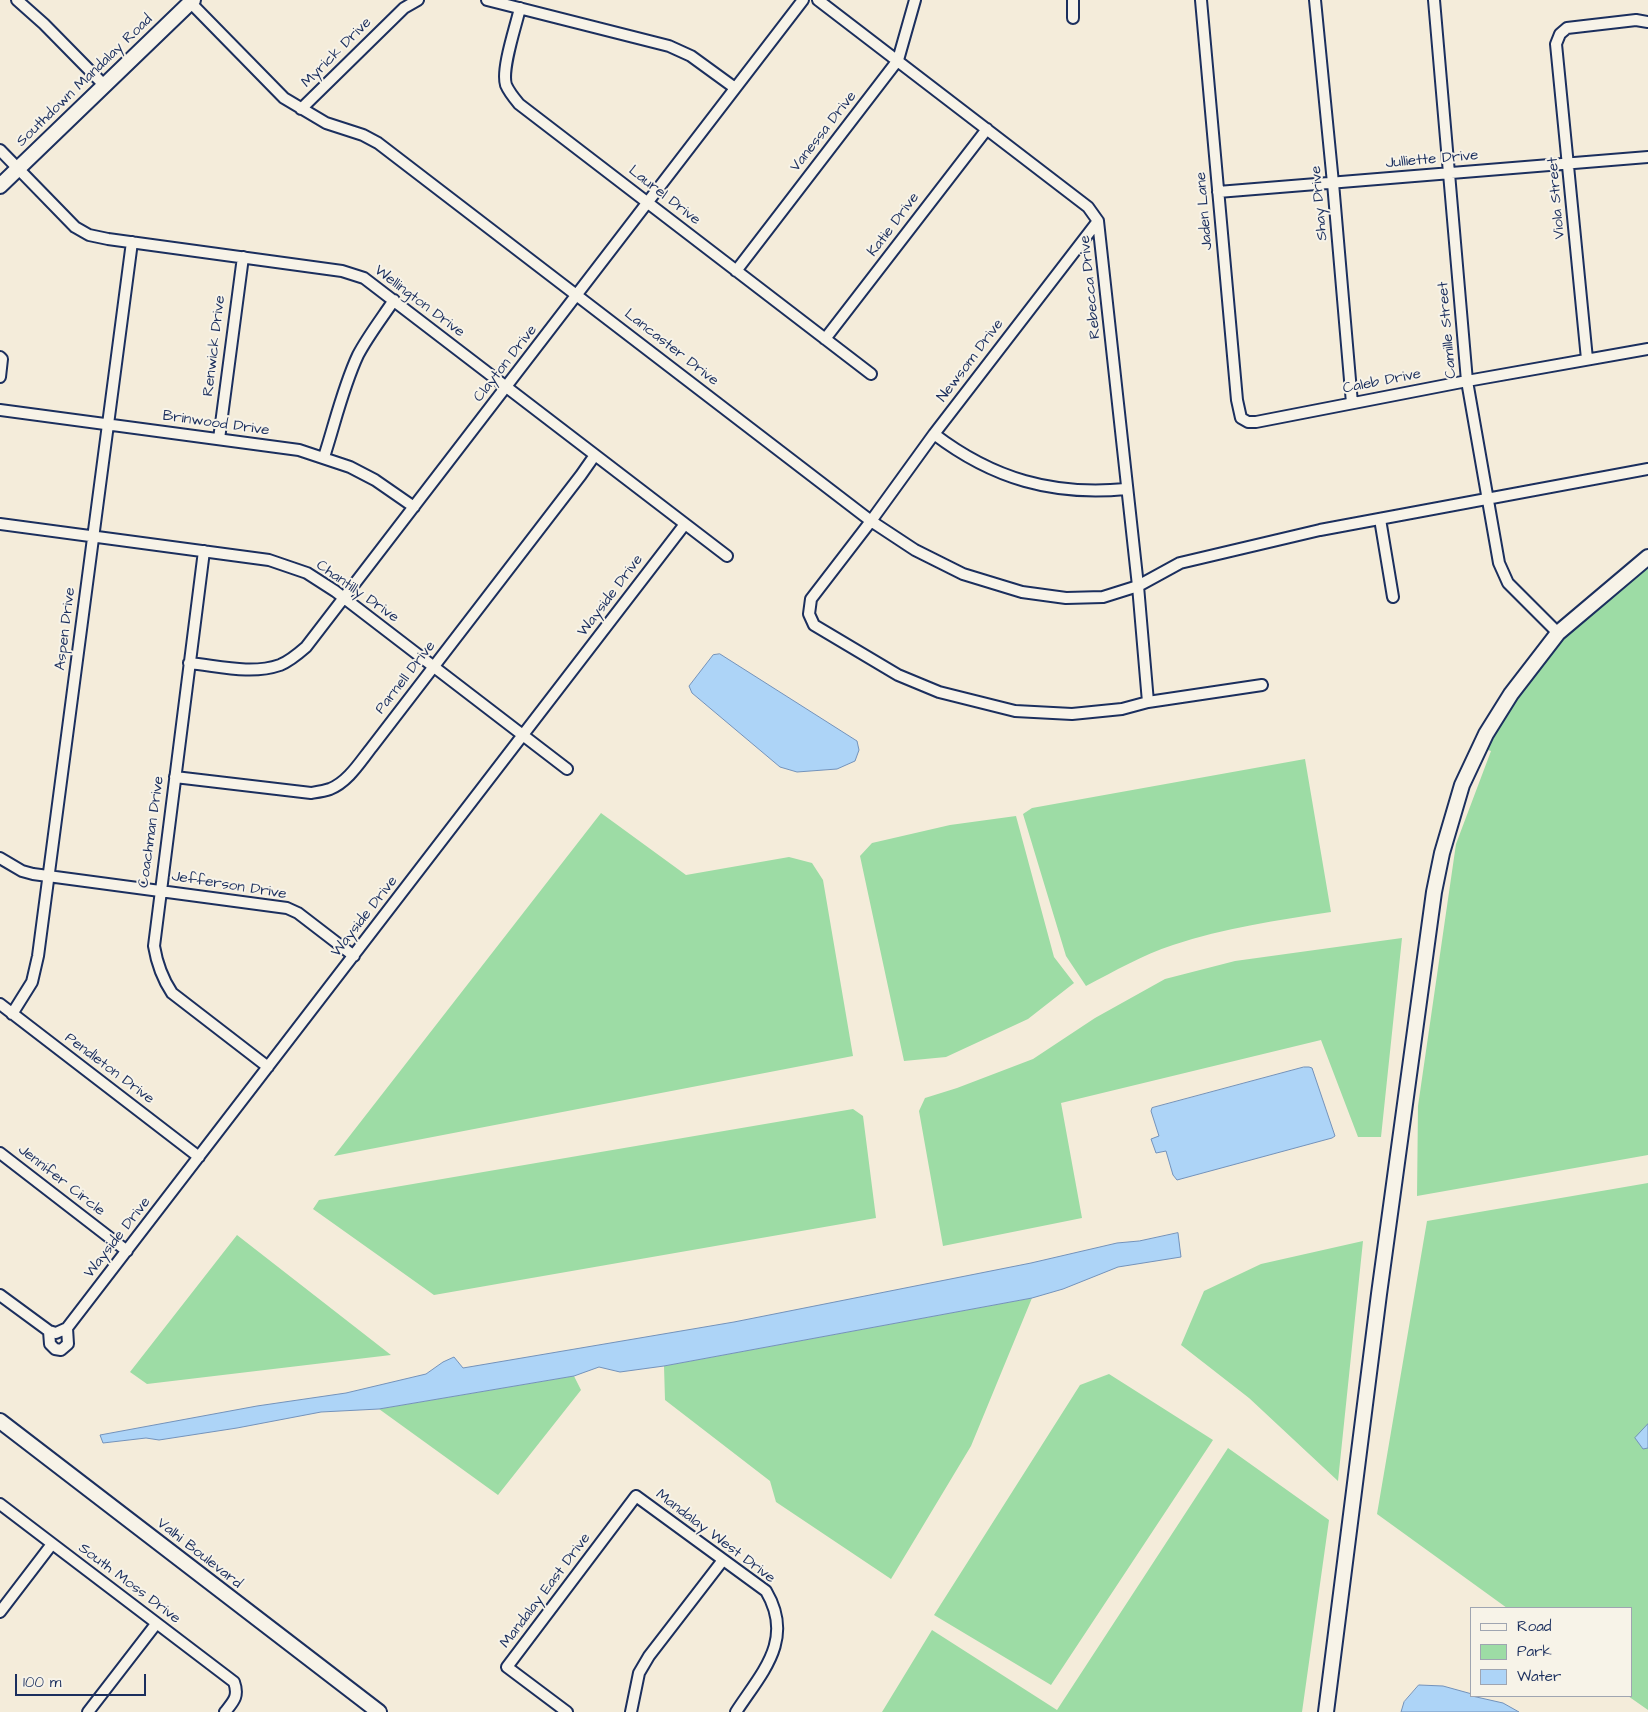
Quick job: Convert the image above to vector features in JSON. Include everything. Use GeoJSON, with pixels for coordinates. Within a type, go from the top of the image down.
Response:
{"type":"FeatureCollection","features":[{"type":"Feature","properties":{"kind":"street"},"geometry":{"type":"LineString","coordinates":[[17,0],[44,24],[104,85]]}},
{"type":"Feature","properties":{"kind":"street","name":"Myrick Drive"},"geometry":{"type":"LineString","coordinates":[[301,110],[404,8],[418,0]]}},
{"type":"Feature","properties":{"kind":"street"},"geometry":{"type":"LineString","coordinates":[[487,0],[669,46],[691,56],[735,88]]}},
{"type":"Feature","properties":{"kind":"street","name":"Clayton Drive"},"geometry":{"type":"LineString","coordinates":[[190,662],[240,669],[260,669],[280,665],[293,658],[306,647],[804,0]]}},
{"type":"Feature","properties":{"kind":"street","name":"Rebecca Drive"},"geometry":{"type":"LineString","coordinates":[[818,0],[1088,207],[1098,220],[1138,586],[1148,702]]}},
{"type":"Feature","properties":{"kind":"street","name":"Vanessa Drive"},"geometry":{"type":"LineString","coordinates":[[736,271],[898,60],[915,0]]}},
{"type":"Feature","properties":{"kind":"street"},"geometry":{"type":"LineString","coordinates":[[1073,0],[1073,18]]}},
{"type":"Feature","properties":{"kind":"street","name":"Jaden Lane"},"geometry":{"type":"LineString","coordinates":[[1201,0],[1237,400],[1241,418]]}},
{"type":"Feature","properties":{"kind":"street","name":"Shay Drive"},"geometry":{"type":"LineString","coordinates":[[1315,0],[1352,403]]}},
{"type":"Feature","properties":{"kind":"street","name":"Camille Street"},"geometry":{"type":"LineString","coordinates":[[1434,0],[1467,381],[1499,563],[1502,574],[1514,590],[1558,633]]}},
{"type":"Feature","properties":{"kind":"street","name":"Southdown Mandalay Road"},"geometry":{"type":"LineString","coordinates":[[0,186],[190,1]]}},
{"type":"Feature","properties":{"kind":"street","name":"Lancaster Drive"},"geometry":{"type":"LineString","coordinates":[[190,1],[284,98],[301,110],[326,123],[363,135],[378,143],[871,522],[915,550],[963,574],[1022,592],[1066,598],[1103,597],[1138,586],[1180,563],[1320,530],[1648,469]]}},
{"type":"Feature","properties":{"kind":"street","name":"Laurel Drive"},"geometry":{"type":"LineString","coordinates":[[520,8],[506,68],[507,86],[519,104],[871,374]]}},
{"type":"Feature","properties":{"kind":"street","name":"Viola Street"},"geometry":{"type":"LineString","coordinates":[[1587,359],[1556,44],[1560,34],[1567,28],[1636,20],[1648,22]]}},
{"type":"Feature","properties":{"kind":"street","name":"Katie Drive"},"geometry":{"type":"LineString","coordinates":[[825,339],[987,129]]}},
{"type":"Feature","properties":{"kind":"street","name":"Wellington Drive"},"geometry":{"type":"LineString","coordinates":[[0,150],[80,231],[101,238],[342,271],[364,278],[727,556]]}},
{"type":"Feature","properties":{"kind":"street","name":"Julliette Drive"},"geometry":{"type":"LineString","coordinates":[[1218,192],[1648,157]]}},
{"type":"Feature","properties":{"kind":"street","name":"Newsom Drive"},"geometry":{"type":"LineString","coordinates":[[1098,220],[934,434],[871,522],[811,599],[809,614],[814,625],[898,675],[940,692],[1015,711],[1072,714],[1122,709],[1148,702]]}},
{"type":"Feature","properties":{"kind":"street","name":"Aspen Drive"},"geometry":{"type":"LineString","coordinates":[[12,1014],[32,982],[38,956],[132,242]]}},
{"type":"Feature","properties":{"kind":"street","name":"Renwick Drive"},"geometry":{"type":"LineString","coordinates":[[219,439],[242,257]]}},
{"type":"Feature","properties":{"kind":"street"},"geometry":{"type":"LineString","coordinates":[[324,457],[358,356],[394,300]]}},
{"type":"Feature","properties":{"kind":"street","name":"Caleb Drive"},"geometry":{"type":"LineString","coordinates":[[1241,418],[1248,422],[1256,422],[1467,381],[1648,349]]}},
{"type":"Feature","properties":{"kind":"street"},"geometry":{"type":"LineString","coordinates":[[0,357],[2,359],[0,377]]}},
{"type":"Feature","properties":{"kind":"street","name":"Brinwood Drive"},"geometry":{"type":"LineString","coordinates":[[0,410],[299,450],[350,467],[375,480],[414,507]]}},
{"type":"Feature","properties":{"kind":"street"},"geometry":{"type":"LineString","coordinates":[[934,434],[978,463],[1007,476],[1030,483],[1071,491],[1126,489]]}},
{"type":"Feature","properties":{"kind":"street","name":"Parnell Drive"},"geometry":{"type":"LineString","coordinates":[[174,777],[311,793],[330,789],[348,777],[595,455]]}},
{"type":"Feature","properties":{"kind":"street"},"geometry":{"type":"LineString","coordinates":[[1380,519],[1393,597]]}},
{"type":"Feature","properties":{"kind":"street","name":"Chantilly Drive"},"geometry":{"type":"LineString","coordinates":[[0,524],[269,560],[306,573],[345,598],[567,769]]}},
{"type":"Feature","properties":{"kind":"street","name":"Wayside Drive"},"geometry":{"type":"LineString","coordinates":[[67,1328],[524,736],[685,524]]}},
{"type":"Feature","properties":{"kind":"street","name":"Coachman Drive"},"geometry":{"type":"LineString","coordinates":[[204,551],[154,946],[157,964],[163,980],[172,993],[268,1067]]}},
{"type":"Feature","properties":{"kind":"street"},"geometry":{"type":"LineString","coordinates":[[1326,1712],[1379,1294],[1434,892],[1442,853],[1462,785],[1486,734],[1511,694],[1558,633],[1648,557]]}},
{"type":"Feature","properties":{"kind":"street"},"geometry":{"type":"LineString","coordinates":[[1148,702],[1262,685]]}},
{"type":"Feature","properties":{"kind":"street","name":"Jefferson Drive"},"geometry":{"type":"LineString","coordinates":[[0,858],[22,871],[48,876],[287,908],[298,914],[354,956]]}},
{"type":"Feature","properties":{"kind":"street","name":"Pendleton Drive"},"geometry":{"type":"LineString","coordinates":[[0,1004],[199,1157]]}},
{"type":"Feature","properties":{"kind":"street","name":"Jennifer Circle"},"geometry":{"type":"LineString","coordinates":[[0,1153],[127,1251]]}},
{"type":"Feature","properties":{"kind":"street"},"geometry":{"type":"LineString","coordinates":[[0,1295],[48,1331],[56,1333],[67,1328],[68,1344],[61,1350],[55,1348],[50,1344],[48,1331]]}},
{"type":"Feature","properties":{"kind":"street","name":"Valhi Boulevard"},"geometry":{"type":"LineString","coordinates":[[0,1421],[379,1712]]}},
{"type":"Feature","properties":{"kind":"street","name":"Mandalay West Drive"},"geometry":{"type":"LineString","coordinates":[[636,1496],[766,1591],[774,1604],[779,1622],[777,1642],[769,1660],[736,1712]]}},
{"type":"Feature","properties":{"kind":"street","name":"Mandalay East Drive"},"geometry":{"type":"LineString","coordinates":[[567,1712],[507,1667],[636,1496]]}},
{"type":"Feature","properties":{"kind":"street","name":"South Moss Drive"},"geometry":{"type":"LineString","coordinates":[[0,1504],[234,1682],[237,1690],[234,1700],[225,1712]]}},
{"type":"Feature","properties":{"kind":"street"},"geometry":{"type":"LineString","coordinates":[[0,1612],[52,1544]]}},
{"type":"Feature","properties":{"kind":"street"},"geometry":{"type":"LineString","coordinates":[[631,1712],[639,1673],[649,1656],[723,1560]]}},
{"type":"Feature","properties":{"kind":"street"},"geometry":{"type":"LineString","coordinates":[[88,1712],[156,1624]]}},
{"type":"Feature","properties":{"kind":"green space"},"geometry":{"type":"Polygon","coordinates":[[[1648,566],[1648,1155],[1417,1196],[1418,1106],[1456,844],[1491,751],[1485,749],[1523,688],[1557,646],[1587,615],[1648,566]]]}},
{"type":"Feature","properties":{"kind":"green space"},"geometry":{"type":"Polygon","coordinates":[[[1305,759],[1331,912],[1251,925],[1192,939],[1150,954],[1086,986],[1066,956],[1023,814],[1032,808],[1305,759]]]}},
{"type":"Feature","properties":{"kind":"green space"},"geometry":{"type":"Polygon","coordinates":[[[601,813],[686,875],[789,857],[812,863],[823,880],[853,1056],[334,1156],[601,813]]]}},
{"type":"Feature","properties":{"kind":"green space"},"geometry":{"type":"Polygon","coordinates":[[[1016,816],[1054,957],[1074,983],[1028,1019],[946,1057],[904,1061],[860,856],[872,843],[950,825],[1016,816]]]}},
{"type":"Feature","properties":{"kind":"green space"},"geometry":{"type":"Polygon","coordinates":[[[1402,938],[1381,1137],[1358,1137],[1321,1040],[1061,1103],[1082,1218],[943,1246],[919,1111],[925,1098],[1033,1059],[1095,1018],[1165,979],[1235,961],[1402,938]]]}},
{"type":"Feature","properties":{"kind":"green space"},"geometry":{"type":"Polygon","coordinates":[[[853,1109],[863,1116],[876,1218],[434,1295],[313,1209],[319,1200],[853,1109]]]}},
{"type":"Feature","properties":{"kind":"green space"},"geometry":{"type":"Polygon","coordinates":[[[1648,1183],[1648,1710],[1629,1697],[1633,1697],[1633,1607],[1506,1607],[1377,1514],[1427,1221],[1648,1183]]]}},
{"type":"Feature","properties":{"kind":"green space"},"geometry":{"type":"Polygon","coordinates":[[[237,1235],[391,1355],[147,1384],[130,1372],[237,1235]]]}},
{"type":"Feature","properties":{"kind":"green space"},"geometry":{"type":"Polygon","coordinates":[[[1363,1241],[1338,1481],[1249,1398],[1181,1345],[1204,1291],[1261,1264],[1363,1241]]]}},
{"type":"Feature","properties":{"kind":"green space"},"geometry":{"type":"Polygon","coordinates":[[[1032,1298],[971,1446],[891,1579],[776,1502],[770,1481],[665,1400],[664,1366],[1032,1298]]]}},
{"type":"Feature","properties":{"kind":"green space"},"geometry":{"type":"Polygon","coordinates":[[[1109,1374],[1213,1440],[1051,1685],[934,1615],[1080,1385],[1109,1374]]]}},
{"type":"Feature","properties":{"kind":"green space"},"geometry":{"type":"Polygon","coordinates":[[[574,1376],[581,1390],[498,1495],[379,1409],[574,1376]]]}},
{"type":"Feature","properties":{"kind":"green space"},"geometry":{"type":"Polygon","coordinates":[[[1228,1448],[1329,1520],[1302,1712],[882,1712],[932,1630],[1057,1710],[1228,1448]]]}},
{"type":"Feature","properties":{"kind":"water"},"geometry":{"type":"Polygon","coordinates":[[[720,654],[857,741],[859,750],[855,761],[837,769],[797,772],[780,767],[692,693],[689,686],[713,655],[720,654]]]}},
{"type":"Feature","properties":{"kind":"water"},"geometry":{"type":"Polygon","coordinates":[[[1304,1067],[1312,1068],[1335,1136],[1332,1138],[1177,1180],[1173,1175],[1166,1151],[1156,1153],[1151,1139],[1159,1136],[1151,1111],[1152,1108],[1304,1067]]]}},
{"type":"Feature","properties":{"kind":"water"},"geometry":{"type":"Polygon","coordinates":[[[1178,1233],[1181,1257],[1118,1267],[1063,1289],[1032,1298],[664,1366],[620,1372],[599,1367],[574,1376],[379,1409],[321,1412],[159,1440],[146,1438],[103,1443],[100,1435],[257,1406],[346,1393],[426,1374],[454,1357],[463,1368],[734,1322],[1031,1263],[1117,1243],[1139,1241],[1178,1233]]]}},
{"type":"Feature","properties":{"kind":"water"},"geometry":{"type":"Polygon","coordinates":[[[1648,1424],[1648,1448],[1643,1449],[1635,1438],[1648,1424]]]}},
{"type":"Feature","properties":{"kind":"water"},"geometry":{"type":"Polygon","coordinates":[[[1419,1685],[1443,1686],[1470,1693],[1470,1697],[1503,1703],[1519,1712],[1401,1712],[1404,1702],[1419,1685]]]}}]}
